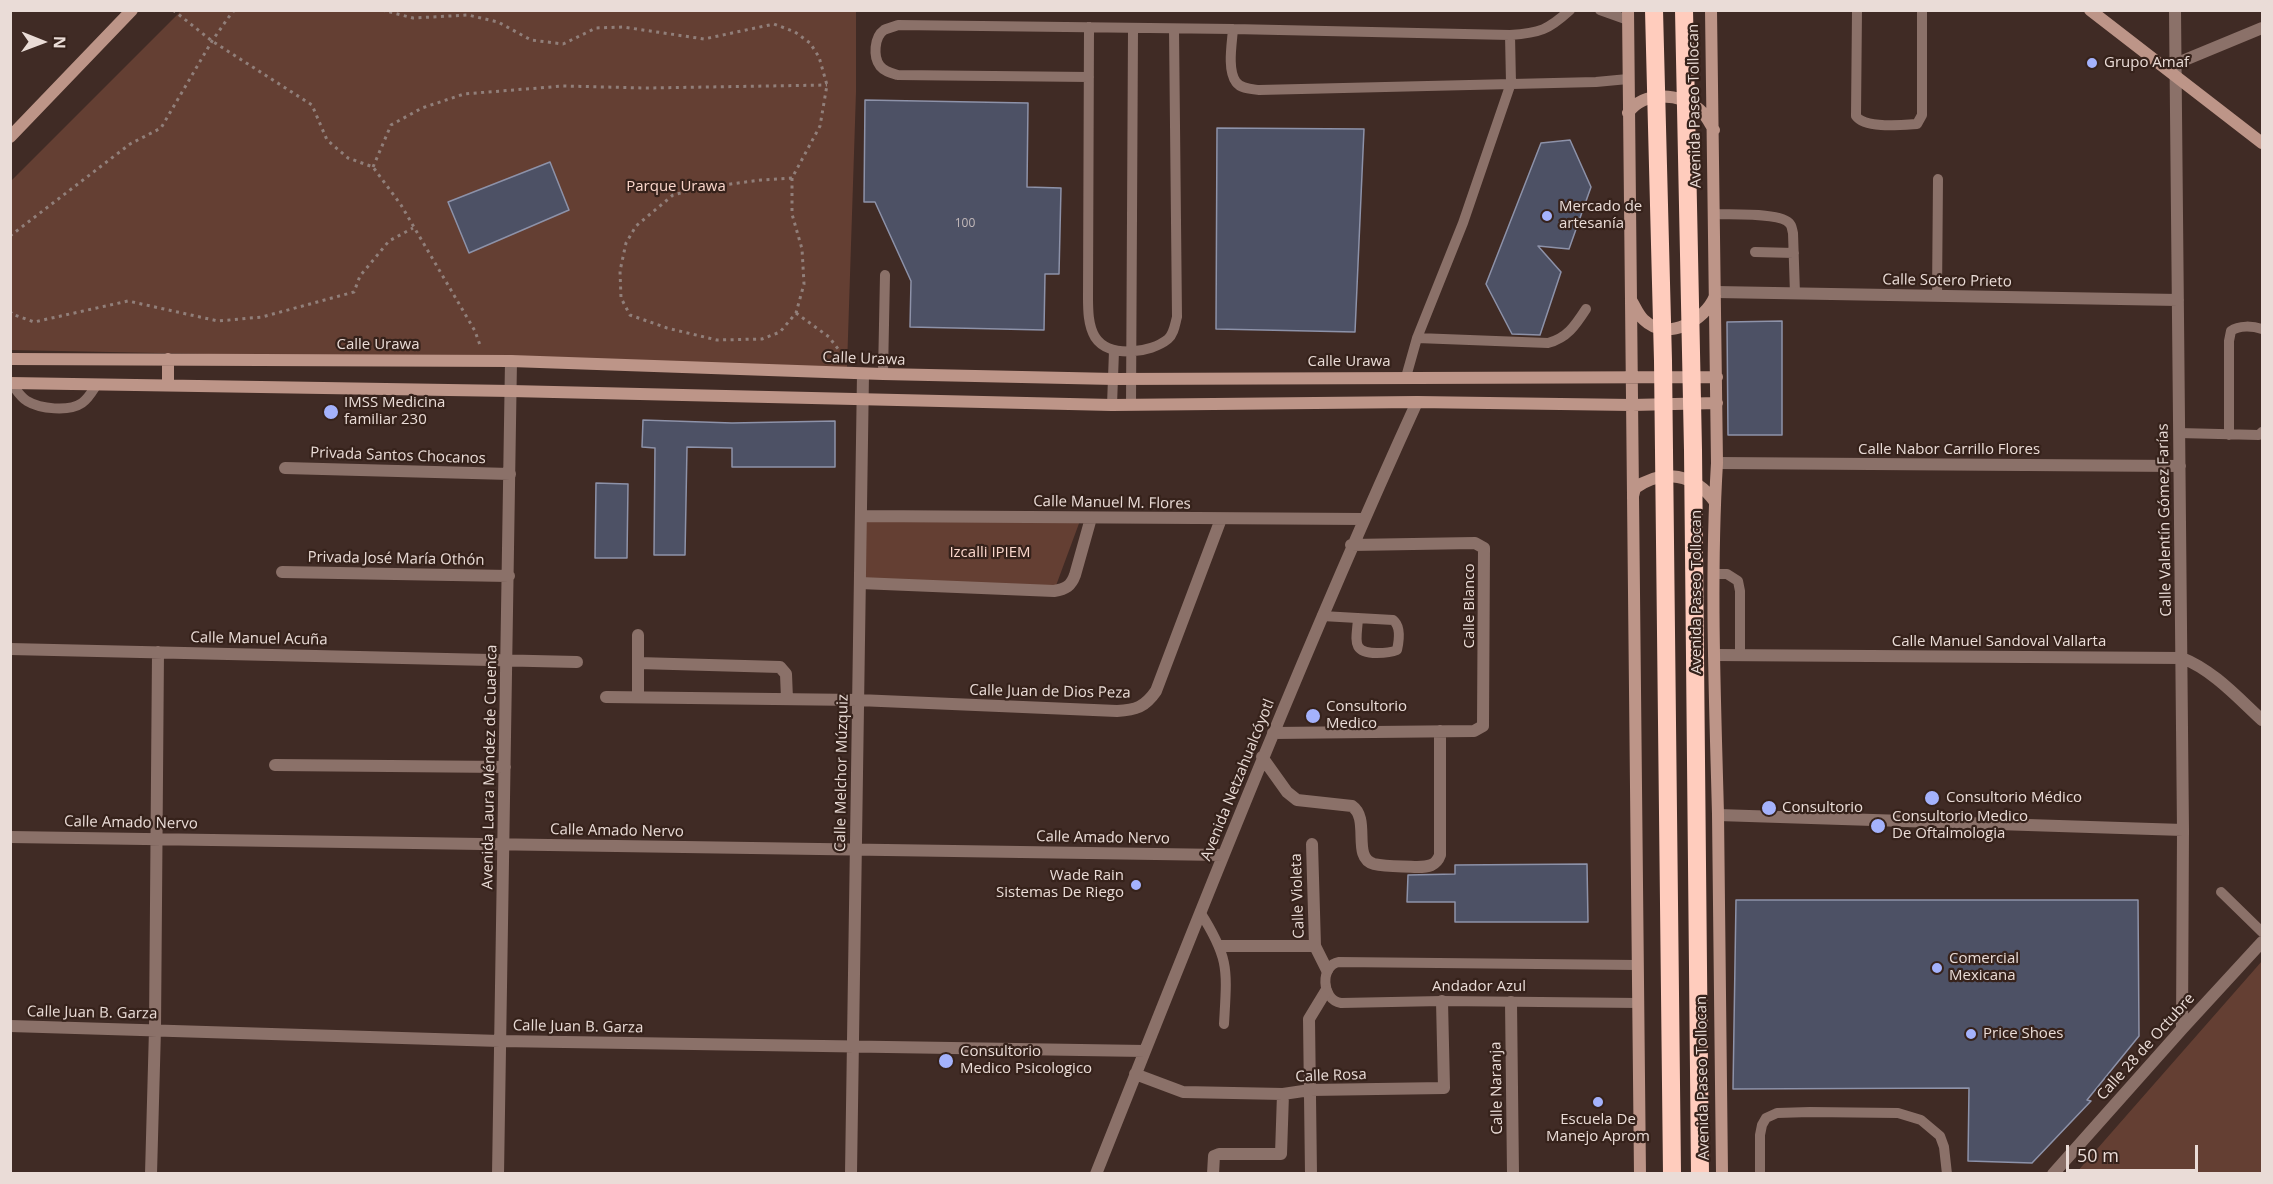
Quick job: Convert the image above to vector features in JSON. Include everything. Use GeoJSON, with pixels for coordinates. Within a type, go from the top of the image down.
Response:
{"type":"FeatureCollection","features":[{"type":"Feature","properties":{"kind":"highway","name":"Avenida Paseo Tollocan"},"geometry":{"type":"LineString","coordinates":[[1654,10],[1663,361],[1672,1173]]}},
{"type":"Feature","properties":{"kind":"highway","name":"Avenida Paseo Tollocan"},"geometry":{"type":"LineString","coordinates":[[1684,10],[1693,450],[1700,1173]]}},
{"type":"Feature","properties":{"kind":"main road"},"geometry":{"type":"LineString","coordinates":[[10,137],[132,10]]}},
{"type":"Feature","properties":{"kind":"main road","name":"Avenida Paseo Tollocan"},"geometry":{"type":"LineString","coordinates":[[1711,10],[1718,464],[1715,502],[1713,655],[1718,815],[1722,1173]]}},
{"type":"Feature","properties":{"kind":"main road"},"geometry":{"type":"LineString","coordinates":[[2090,10],[2176,69],[2262,143]]}},
{"type":"Feature","properties":{"kind":"main road"},"geometry":{"type":"LineString","coordinates":[[1628,15],[1629,296],[1632,378],[1640,1173]]}},
{"type":"Feature","properties":{"kind":"main road"},"geometry":{"type":"LineString","coordinates":[[1629,113],[1634,106],[1656,96],[1680,98],[1701,111],[1714,131]]}},
{"type":"Feature","properties":{"kind":"main road"},"geometry":{"type":"LineString","coordinates":[[1629,296],[1643,319],[1653,327],[1673,328],[1700,317],[1713,302],[1716,292]]}},
{"type":"Feature","properties":{"kind":"main road","name":"Calle Urawa"},"geometry":{"type":"LineString","coordinates":[[10,359],[510,361],[883,375],[1114,379],[1717,377]]}},
{"type":"Feature","properties":{"kind":"main road"},"geometry":{"type":"LineString","coordinates":[[168,359],[168,385]]}},
{"type":"Feature","properties":{"kind":"main road"},"geometry":{"type":"LineString","coordinates":[[11,383],[511,391],[1113,405],[1417,402],[1632,405],[1717,403]]}},
{"type":"Feature","properties":{"kind":"main road"},"geometry":{"type":"LineString","coordinates":[[1632,504],[1635,488],[1644,481],[1666,475],[1678,476],[1699,485],[1715,502]]}},
{"type":"Feature","properties":{"kind":"street","name":"Calle Valentín Gómez Farías"},"geometry":{"type":"LineString","coordinates":[[2175,10],[2182,658],[2181,1029]]}},
{"type":"Feature","properties":{"kind":"street"},"geometry":{"type":"LineString","coordinates":[[2176,69],[2262,28]]}},
{"type":"Feature","properties":{"kind":"street","name":"Calle Sotero Prieto"},"geometry":{"type":"LineString","coordinates":[[1716,292],[2178,300]]}},
{"type":"Feature","properties":{"kind":"street","name":"Avenida Laura Méndez de Cuaenca"},"geometry":{"type":"LineString","coordinates":[[498,1173],[510,361]]}},
{"type":"Feature","properties":{"kind":"street","name":"Calle Melchor Múzquiz"},"geometry":{"type":"LineString","coordinates":[[851,1173],[863,374]]}},
{"type":"Feature","properties":{"kind":"street","name":"Avenida Netzahualcóyotl"},"geometry":{"type":"LineString","coordinates":[[1096,1173],[1262,757],[1351,545],[1417,402]]}},
{"type":"Feature","properties":{"kind":"street","name":"Calle Nabor Carrillo Flores"},"geometry":{"type":"LineString","coordinates":[[1718,464],[2180,466]]}},
{"type":"Feature","properties":{"kind":"street","name":"Privada Santos Chocanos"},"geometry":{"type":"LineString","coordinates":[[285,468],[510,474]]}},
{"type":"Feature","properties":{"kind":"street","name":"Calle Manuel M. Flores"},"geometry":{"type":"LineString","coordinates":[[861,516],[1363,519]]}},
{"type":"Feature","properties":{"kind":"street"},"geometry":{"type":"LineString","coordinates":[[860,583],[1054,591],[1066,589],[1076,574],[1091,518]]}},
{"type":"Feature","properties":{"kind":"street","name":"Calle Juan de Dios Peza"},"geometry":{"type":"LineString","coordinates":[[606,697],[858,700],[1117,711],[1140,708],[1156,691],[1221,519]]}},
{"type":"Feature","properties":{"kind":"street","name":"Calle Blanco"},"geometry":{"type":"LineString","coordinates":[[1351,545],[1474,543],[1484,548],[1483,726],[1474,731],[1440,731]]}},
{"type":"Feature","properties":{"kind":"street","name":"Privada José María Othón"},"geometry":{"type":"LineString","coordinates":[[282,572],[508,576]]}},
{"type":"Feature","properties":{"kind":"street"},"geometry":{"type":"LineString","coordinates":[[638,636],[638,697]]}},
{"type":"Feature","properties":{"kind":"street","name":"Calle Manuel Acuña"},"geometry":{"type":"LineString","coordinates":[[10,649],[507,660]]}},
{"type":"Feature","properties":{"kind":"street"},"geometry":{"type":"LineString","coordinates":[[151,1173],[155,1029],[158,652]]}},
{"type":"Feature","properties":{"kind":"street","name":"Calle Manuel Sandoval Vallarta"},"geometry":{"type":"LineString","coordinates":[[1713,655],[2182,658],[2196,664],[2211,675],[2262,720]]}},
{"type":"Feature","properties":{"kind":"street"},"geometry":{"type":"LineString","coordinates":[[507,660],[578,662]]}},
{"type":"Feature","properties":{"kind":"street"},"geometry":{"type":"LineString","coordinates":[[638,663],[780,667],[786,674],[787,699]]}},
{"type":"Feature","properties":{"kind":"street"},"geometry":{"type":"LineString","coordinates":[[1262,757],[1287,792],[1297,800],[1352,806],[1357,809],[1365,859],[1382,865],[1424,867],[1438,861],[1440,855],[1440,731],[1274,733]]}},
{"type":"Feature","properties":{"kind":"street"},"geometry":{"type":"LineString","coordinates":[[275,765],[505,767]]}},
{"type":"Feature","properties":{"kind":"street"},"geometry":{"type":"LineString","coordinates":[[1718,815],[2183,830]]}},
{"type":"Feature","properties":{"kind":"street","name":"Calle Amado Nervo"},"geometry":{"type":"LineString","coordinates":[[10,837],[1223,855]]}},
{"type":"Feature","properties":{"kind":"street","name":"Calle Violeta"},"geometry":{"type":"LineString","coordinates":[[1312,844],[1315,946],[1327,970]]}},
{"type":"Feature","properties":{"kind":"street","name":"Calle 28 de Octubre"},"geometry":{"type":"LineString","coordinates":[[2053,1173],[2262,942]]}},
{"type":"Feature","properties":{"kind":"street","name":"Calle Violeta"},"geometry":{"type":"LineString","coordinates":[[1220,946],[1315,946]]}},
{"type":"Feature","properties":{"kind":"street"},"geometry":{"type":"LineString","coordinates":[[1311,1173],[1309,1019],[1326,990]]}},
{"type":"Feature","properties":{"kind":"street","name":"Calle Rosa"},"geometry":{"type":"LineString","coordinates":[[1136,1074],[1183,1092],[1283,1094],[1310,1090],[1444,1088],[1443,1001]]}},
{"type":"Feature","properties":{"kind":"street","name":"Calle Naranja"},"geometry":{"type":"LineString","coordinates":[[1511,1002],[1513,1173]]}},
{"type":"Feature","properties":{"kind":"street","name":"Calle Juan B. Garza"},"geometry":{"type":"LineString","coordinates":[[10,1026],[500,1041],[1145,1051]]}},
{"type":"Feature","properties":{"kind":"street"},"geometry":{"type":"LineString","coordinates":[[1213,1173],[1214,1156],[1219,1154],[1281,1154],[1283,1094]]}},
{"type":"Feature","properties":{"kind":"lane"},"geometry":{"type":"LineString","coordinates":[[1089,77],[898,75],[886,71],[879,65],[875,55],[877,38],[884,30],[898,25],[1510,35],[1538,33],[1558,21],[1570,10]]}},
{"type":"Feature","properties":{"kind":"lane"},"geometry":{"type":"LineString","coordinates":[[1600,10],[1628,15]]}},
{"type":"Feature","properties":{"kind":"lane"},"geometry":{"type":"LineString","coordinates":[[1857,10],[1856,116],[1865,124],[1909,125],[1917,124],[1922,115],[1922,10]]}},
{"type":"Feature","properties":{"kind":"lane"},"geometry":{"type":"LineString","coordinates":[[1089,27],[1088,310],[1090,325],[1096,339],[1114,351],[1130,353],[1168,339],[1177,317],[1174,29]]}},
{"type":"Feature","properties":{"kind":"lane"},"geometry":{"type":"LineString","coordinates":[[1131,405],[1132,29]]}},
{"type":"Feature","properties":{"kind":"lane"},"geometry":{"type":"LineString","coordinates":[[1233,29],[1232,71],[1236,82],[1242,87],[1258,90],[1628,79]]}},
{"type":"Feature","properties":{"kind":"lane"},"geometry":{"type":"LineString","coordinates":[[1406,377],[1417,338],[1463,223],[1511,83],[1510,35]]}},
{"type":"Feature","properties":{"kind":"lane"},"geometry":{"type":"LineString","coordinates":[[1937,296],[1938,179]]}},
{"type":"Feature","properties":{"kind":"lane"},"geometry":{"type":"LineString","coordinates":[[1715,214],[1782,218],[1790,223],[1793,233],[1795,294]]}},
{"type":"Feature","properties":{"kind":"lane"},"geometry":{"type":"LineString","coordinates":[[1755,252],[1794,253]]}},
{"type":"Feature","properties":{"kind":"lane"},"geometry":{"type":"LineString","coordinates":[[883,375],[885,275]]}},
{"type":"Feature","properties":{"kind":"lane"},"geometry":{"type":"LineString","coordinates":[[1417,338],[1548,343],[1561,339],[1573,329],[1586,309]]}},
{"type":"Feature","properties":{"kind":"lane"},"geometry":{"type":"LineString","coordinates":[[2229,435],[2229,340],[2231,331],[2235,328],[2262,329]]}},
{"type":"Feature","properties":{"kind":"lane"},"geometry":{"type":"LineString","coordinates":[[1113,405],[1114,351]]}},
{"type":"Feature","properties":{"kind":"lane"},"geometry":{"type":"LineString","coordinates":[[11,383],[21,396],[33,404],[45,407],[70,407],[85,401],[97,384]]}},
{"type":"Feature","properties":{"kind":"lane"},"geometry":{"type":"LineString","coordinates":[[2179,433],[2259,435],[2262,432]]}},
{"type":"Feature","properties":{"kind":"lane"},"geometry":{"type":"LineString","coordinates":[[1715,574],[1727,574],[1738,580],[1740,656]]}},
{"type":"Feature","properties":{"kind":"lane"},"geometry":{"type":"LineString","coordinates":[[1322,616],[1358,618],[1393,620],[1398,629],[1397,650],[1364,653],[1360,650],[1357,643],[1358,618]]}},
{"type":"Feature","properties":{"kind":"lane"},"geometry":{"type":"LineString","coordinates":[[2221,892],[2262,932]]}},
{"type":"Feature","properties":{"kind":"lane"},"geometry":{"type":"LineString","coordinates":[[1200,912],[1220,946],[1225,963],[1227,978],[1224,1024]]}},
{"type":"Feature","properties":{"kind":"lane"},"geometry":{"type":"LineString","coordinates":[[1326,990],[1327,970],[1330,965],[1339,962],[1637,965]]}},
{"type":"Feature","properties":{"kind":"lane","name":"Andador Azul"},"geometry":{"type":"LineString","coordinates":[[1326,990],[1331,999],[1341,1003],[1443,1001],[1639,1003]]}},
{"type":"Feature","properties":{"kind":"lane"},"geometry":{"type":"LineString","coordinates":[[1760,1173],[1760,1136],[1766,1118],[1777,1113],[1810,1112],[1898,1113],[1921,1120],[1940,1136],[1948,1173]]}},
{"type":"Feature","properties":{"kind":"path"},"geometry":{"type":"LineString","coordinates":[[173,10],[212,41],[312,105],[327,140],[348,158],[373,167],[414,228],[475,331],[485,361]]}},
{"type":"Feature","properties":{"kind":"path"},"geometry":{"type":"LineString","coordinates":[[10,236],[130,144],[161,128],[212,41],[233,12],[245,10]]}},
{"type":"Feature","properties":{"kind":"path"},"geometry":{"type":"LineString","coordinates":[[382,10],[413,18],[468,15],[498,22],[531,40],[563,44],[596,28],[623,27],[704,39],[774,24],[795,32],[810,43],[819,57],[827,85],[820,126],[792,178],[792,213],[802,249],[804,284],[796,313],[780,332],[762,339],[717,340],[630,315],[621,298],[620,271],[626,243],[636,226],[673,195],[701,188],[792,178]]}},
{"type":"Feature","properties":{"kind":"path"},"geometry":{"type":"LineString","coordinates":[[373,167],[390,125],[423,108],[464,94],[563,86],[646,88],[827,85]]}},
{"type":"Feature","properties":{"kind":"path"},"geometry":{"type":"LineString","coordinates":[[10,311],[12,314],[34,322],[128,301],[218,321],[262,317],[354,292],[360,276],[389,241],[414,228]]}},
{"type":"Feature","properties":{"kind":"path"},"geometry":{"type":"LineString","coordinates":[[796,313],[829,337],[849,364],[849,373]]}},
{"type":"Feature","properties":{"kind":"green space","name":"Parque Urawa"},"geometry":{"type":"Polygon","coordinates":[[[181,11],[856,11],[856,92],[847,367],[11,350],[11,181],[181,11]]]}},
{"type":"Feature","properties":{"kind":"green space","name":"Izcalli IPIEM"},"geometry":{"type":"Polygon","coordinates":[[[861,516],[1081,518],[1054,591],[860,583],[861,516]]]}},
{"type":"Feature","properties":{"kind":"green space"},"geometry":{"type":"Polygon","coordinates":[[[2262,961],[2262,1173],[2076,1173],[2262,961]]]}},
{"type":"Feature","properties":{"kind":"building"},"geometry":{"type":"Polygon","coordinates":[[[865,100],[1028,103],[1027,187],[1061,188],[1059,274],[1045,274],[1044,330],[910,327],[911,281],[875,202],[864,202],[865,100]]]}},
{"type":"Feature","properties":{"kind":"building"},"geometry":{"type":"Polygon","coordinates":[[[1217,128],[1364,129],[1355,332],[1216,329],[1217,128]]]}},
{"type":"Feature","properties":{"kind":"building","name":"Mercado de artesanía"},"geometry":{"type":"Polygon","coordinates":[[[1570,140],[1591,187],[1569,249],[1538,246],[1561,272],[1540,335],[1512,334],[1486,284],[1541,143],[1570,140]]]}},
{"type":"Feature","properties":{"kind":"building"},"geometry":{"type":"Polygon","coordinates":[[[550,162],[569,210],[469,253],[448,202],[550,162]]]}},
{"type":"Feature","properties":{"kind":"building"},"geometry":{"type":"Polygon","coordinates":[[[1782,321],[1782,435],[1728,435],[1727,322],[1782,321]]]}},
{"type":"Feature","properties":{"kind":"building"},"geometry":{"type":"Polygon","coordinates":[[[643,420],[732,423],[835,421],[835,467],[732,467],[732,448],[687,447],[685,555],[654,555],[655,448],[642,447],[643,420]]]}},
{"type":"Feature","properties":{"kind":"building"},"geometry":{"type":"Polygon","coordinates":[[[596,483],[628,484],[627,558],[595,558],[596,483]]]}},
{"type":"Feature","properties":{"kind":"building"},"geometry":{"type":"Polygon","coordinates":[[[1587,864],[1588,922],[1455,922],[1455,902],[1407,902],[1408,875],[1455,874],[1455,865],[1587,864]]]}},
{"type":"Feature","properties":{"kind":"building","name":"Comercial Mexicana"},"geometry":{"type":"Polygon","coordinates":[[[1736,900],[2138,900],[2139,1036],[2087,1100],[2091,1101],[2032,1163],[1968,1161],[1969,1088],[1733,1089],[1736,900]]]}},
{"type":"Feature","properties":{"kind":"place","name":"Grupo Amaf"},"geometry":{"type":"Point","coordinates":[2092,63]}},
{"type":"Feature","properties":{"kind":"place","name":"Mercado de artesanía"},"geometry":{"type":"Point","coordinates":[1547,216]}},
{"type":"Feature","properties":{"kind":"place","name":"IMSS Medicina familiar 230"},"geometry":{"type":"Point","coordinates":[331,412]}},
{"type":"Feature","properties":{"kind":"place","name":"Consultorio Medico"},"geometry":{"type":"Point","coordinates":[1313,716]}},
{"type":"Feature","properties":{"kind":"place","name":"Consultorio Médico"},"geometry":{"type":"Point","coordinates":[1932,798]}},
{"type":"Feature","properties":{"kind":"place","name":"Consultorio"},"geometry":{"type":"Point","coordinates":[1769,808]}},
{"type":"Feature","properties":{"kind":"place","name":"Consultorio Medico De Oftalmologia"},"geometry":{"type":"Point","coordinates":[1878,826]}},
{"type":"Feature","properties":{"kind":"place","name":"Wade Rain Sistemas De Riego"},"geometry":{"type":"Point","coordinates":[1136,885]}},
{"type":"Feature","properties":{"kind":"place","name":"Comercial Mexicana"},"geometry":{"type":"Point","coordinates":[1937,968]}},
{"type":"Feature","properties":{"kind":"place","name":"Price Shoes"},"geometry":{"type":"Point","coordinates":[1971,1034]}},
{"type":"Feature","properties":{"kind":"place","name":"Consultorio Medico Psicologico"},"geometry":{"type":"Point","coordinates":[946,1061]}},
{"type":"Feature","properties":{"kind":"place","name":"Escuela De Manejo Aprom"},"geometry":{"type":"Point","coordinates":[1598,1102]}}]}
